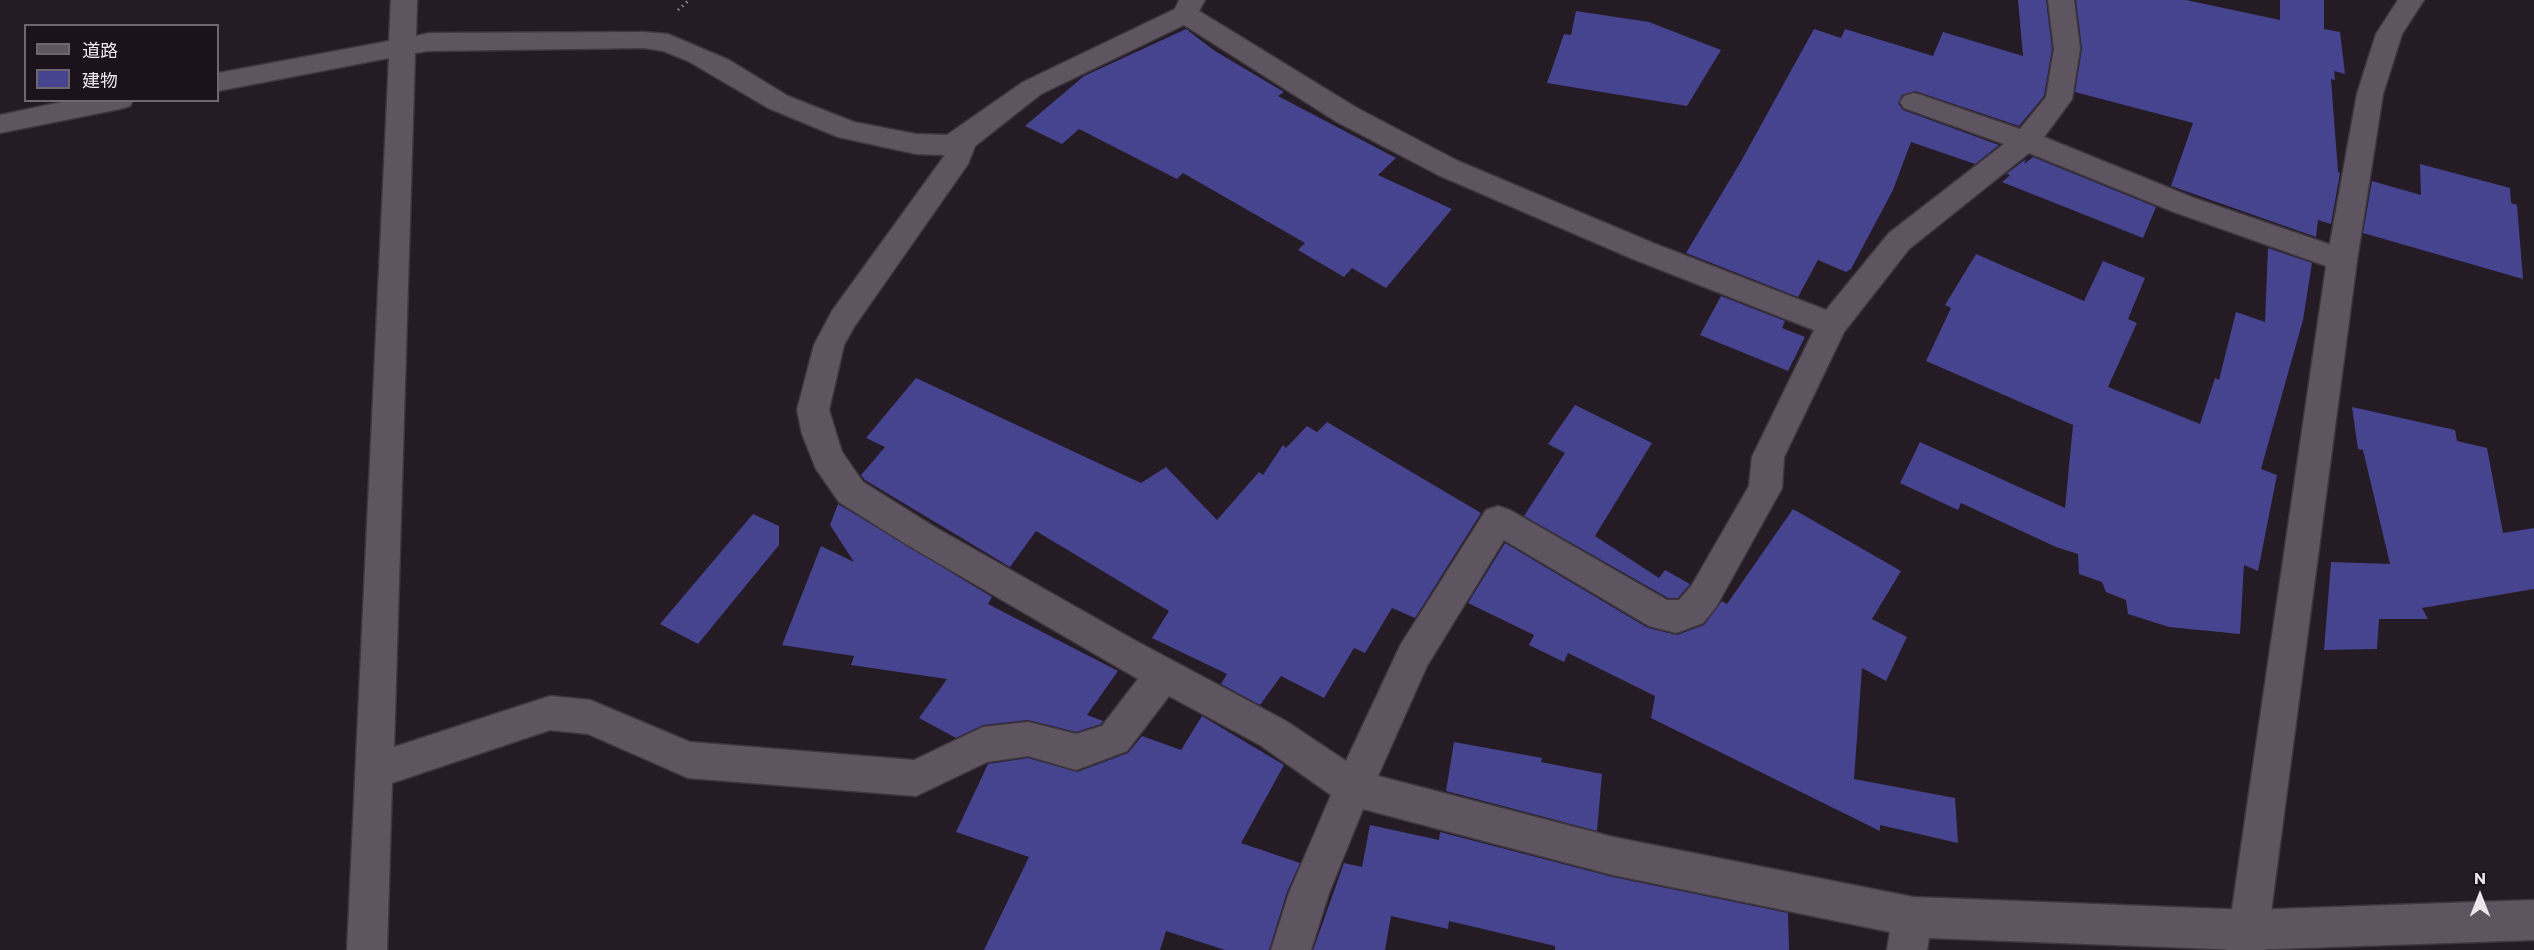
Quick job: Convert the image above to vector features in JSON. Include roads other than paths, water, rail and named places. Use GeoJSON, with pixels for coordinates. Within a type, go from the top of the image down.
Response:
{"type":"FeatureCollection","features":[{"type":"Feature","properties":{"kind":"street"},"geometry":{"type":"LineString","coordinates":[[367,950],[404,0]]}},
{"type":"Feature","properties":{"kind":"street"},"geometry":{"type":"LineString","coordinates":[[1290,950],[1309,893],[1414,655],[1498,520],[1661,615],[1676,617],[1691,612],[1704,596],[1765,488],[1768,457],[1832,325],[1899,241],[2026,141],[2059,99],[2067,50],[2061,0]]}},
{"type":"Feature","properties":{"kind":"street"},"geometry":{"type":"LineString","coordinates":[[2248,940],[2342,260],[2379,59],[2389,33],[2411,0]]}},
{"type":"Feature","properties":{"kind":"street"},"geometry":{"type":"LineString","coordinates":[[219,82],[403,46],[453,42],[644,40],[668,43],[720,66],[778,102],[848,130],[915,144],[947,146],[962,141],[1032,88],[1189,7],[1347,115],[1448,168],[1632,247],[1832,325]]}},
{"type":"Feature","properties":{"kind":"street"},"geometry":{"type":"LineString","coordinates":[[0,124],[110,102]]}},
{"type":"Feature","properties":{"kind":"street"},"geometry":{"type":"LineString","coordinates":[[1914,102],[2026,141],[2184,205],[2342,260]]}},
{"type":"Feature","properties":{"kind":"street"},"geometry":{"type":"LineString","coordinates":[[962,141],[958,157],[843,319],[829,345],[813,410],[818,434],[828,459],[851,492],[921,536],[1273,733],[1353,789],[1910,933],[2248,940],[2534,920]]}},
{"type":"Feature","properties":{"kind":"street"},"geometry":{"type":"LineString","coordinates":[[374,771],[550,713],[590,717],[688,760],[916,778],[983,745],[1028,739],[1076,752],[1114,739],[1164,674]]}}]}
